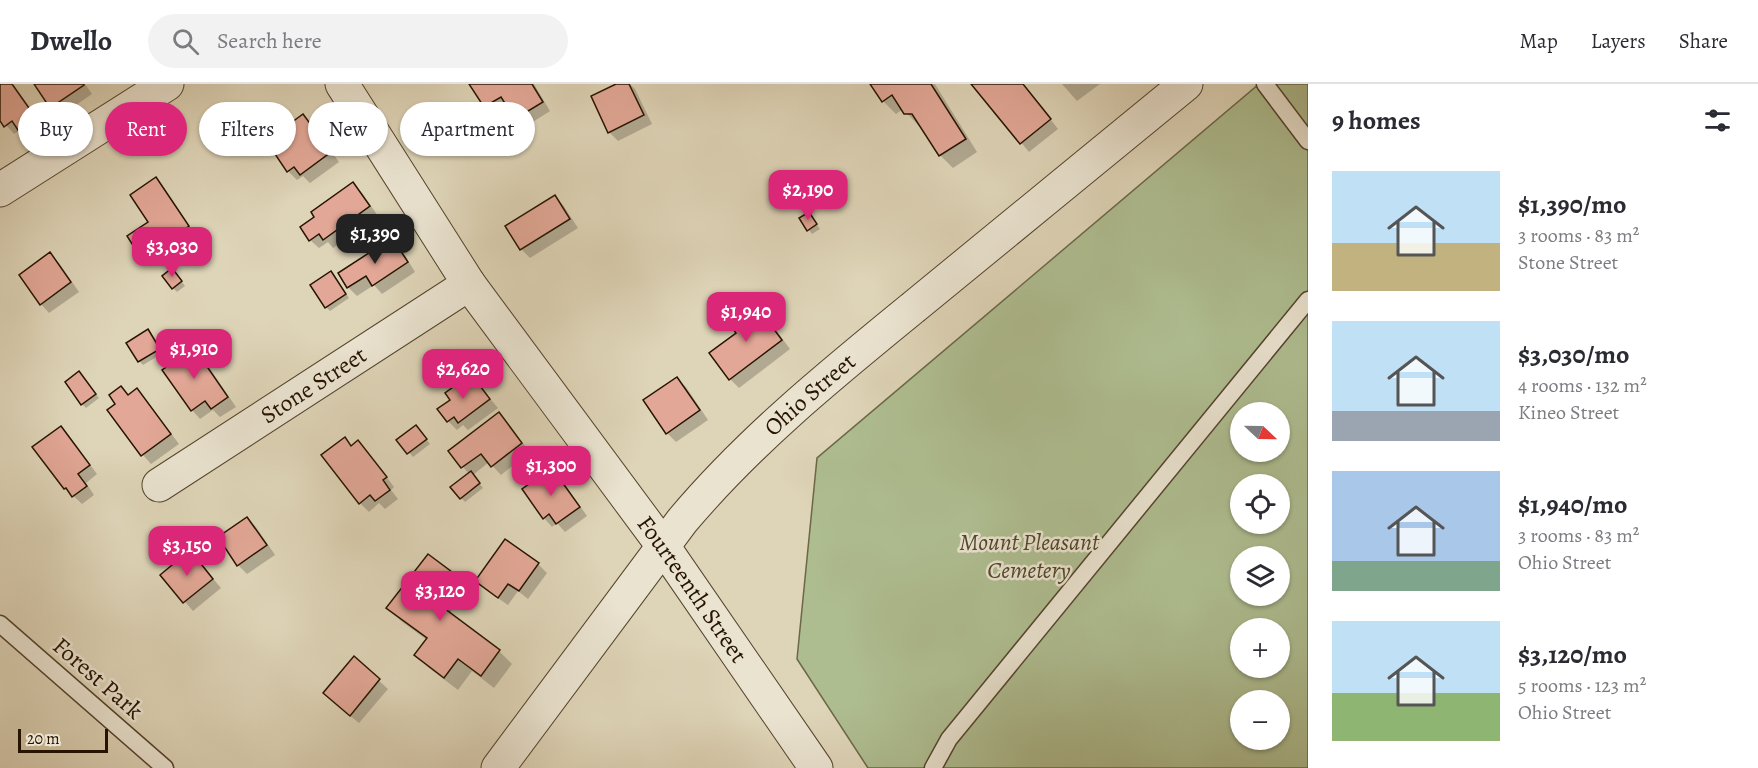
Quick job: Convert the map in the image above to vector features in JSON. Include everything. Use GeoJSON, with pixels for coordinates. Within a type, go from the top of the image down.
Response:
{"type":"FeatureCollection","features":[{"type":"Feature","properties":{"kind":"street"},"geometry":{"type":"LineString","coordinates":[[0,190],[167,84]]}},
{"type":"Feature","properties":{"kind":"street","name":"Fourteenth Street"},"geometry":{"type":"LineString","coordinates":[[342,84],[469,284],[663,546],[816,768]]}},
{"type":"Feature","properties":{"kind":"street","name":"Ohio Street"},"geometry":{"type":"LineString","coordinates":[[498,768],[663,546],[726,471],[790,410],[1186,84]]}},
{"type":"Feature","properties":{"kind":"street","name":"Stone Street"},"geometry":{"type":"LineString","coordinates":[[159,485],[469,284]]}},
{"type":"Feature","properties":{"kind":"lane"},"geometry":{"type":"LineString","coordinates":[[1265,84],[1308,141]]}},
{"type":"Feature","properties":{"kind":"lane"},"geometry":{"type":"LineString","coordinates":[[933,768],[949,739],[1308,300]]}},
{"type":"Feature","properties":{"kind":"lane","name":"Forest Park"},"geometry":{"type":"LineString","coordinates":[[0,624],[165,768]]}},
{"type":"Feature","properties":{"kind":"green space","name":"Mount Pleasant Cemetery"},"geometry":{"type":"Polygon","coordinates":[[[1259,84],[1308,84],[1308,768],[868,768],[797,659],[817,458],[1259,84]]]}},
{"type":"Feature","properties":{"kind":"building"},"geometry":{"type":"Polygon","coordinates":[[[0,84],[12,84],[25,102],[18,102],[18,130],[12,121],[4,127],[0,121],[0,84]]]}},
{"type":"Feature","properties":{"kind":"building"},"geometry":{"type":"Polygon","coordinates":[[[34,84],[84,84],[59,102],[46,102],[34,84]]]}},
{"type":"Feature","properties":{"kind":"building"},"geometry":{"type":"Polygon","coordinates":[[[469,84],[532,84],[543,102],[535,107],[535,102],[504,102],[501,97],[492,102],[481,102],[469,84]]]}},
{"type":"Feature","properties":{"kind":"building"},"geometry":{"type":"Polygon","coordinates":[[[616,84],[629,84],[644,115],[608,133],[591,96],[616,84]]]}},
{"type":"Feature","properties":{"kind":"building"},"geometry":{"type":"Polygon","coordinates":[[[870,84],[931,84],[966,139],[939,156],[912,114],[904,114],[892,95],[882,102],[870,84]]]}},
{"type":"Feature","properties":{"kind":"building"},"geometry":{"type":"Polygon","coordinates":[[[971,84],[1023,84],[1051,119],[1020,144],[971,84]]]}},
{"type":"Feature","properties":{"kind":"building"},"geometry":{"type":"Polygon","coordinates":[[[303,114],[308,121],[308,156],[326,156],[300,175],[294,167],[287,172],[276,156],[296,156],[296,119],[303,114]]]}},
{"type":"Feature","properties":{"kind":"building"},"geometry":{"type":"Polygon","coordinates":[[[156,177],[189,226],[141,258],[127,236],[148,222],[130,195],[156,177]]]}},
{"type":"Feature","properties":{"kind":"building"},"geometry":{"type":"Polygon","coordinates":[[[353,182],[370,206],[323,240],[319,234],[309,241],[300,227],[314,217],[311,212],[353,182]]]}},
{"type":"Feature","properties":{"kind":"building"},"geometry":{"type":"Polygon","coordinates":[[[555,195],[570,219],[520,250],[505,226],[555,195]]]}},
{"type":"Feature","properties":{"kind":"building"},"geometry":{"type":"Polygon","coordinates":[[[809,212],[817,224],[807,231],[799,218],[809,212]]]}},
{"type":"Feature","properties":{"kind":"building"},"geometry":{"type":"Polygon","coordinates":[[[392,238],[408,262],[372,286],[366,276],[347,288],[338,273],[392,238]]]}},
{"type":"Feature","properties":{"kind":"building"},"geometry":{"type":"Polygon","coordinates":[[[50,252],[71,282],[40,305],[19,275],[50,252]]]}},
{"type":"Feature","properties":{"kind":"building"},"geometry":{"type":"Polygon","coordinates":[[[172,268],[182,281],[172,289],[162,276],[172,268]]]}},
{"type":"Feature","properties":{"kind":"building"},"geometry":{"type":"Polygon","coordinates":[[[331,271],[346,294],[325,308],[310,285],[331,271]]]}},
{"type":"Feature","properties":{"kind":"building"},"geometry":{"type":"Polygon","coordinates":[[[755,304],[782,340],[729,380],[709,353],[736,333],[729,324],[755,304]]]}},
{"type":"Feature","properties":{"kind":"building"},"geometry":{"type":"Polygon","coordinates":[[[148,329],[160,349],[138,362],[126,343],[148,329]]]}},
{"type":"Feature","properties":{"kind":"building"},"geometry":{"type":"Polygon","coordinates":[[[178,348],[184,357],[195,349],[228,397],[211,409],[205,401],[191,411],[162,370],[174,362],[169,354],[178,348]]]}},
{"type":"Feature","properties":{"kind":"building"},"geometry":{"type":"Polygon","coordinates":[[[79,371],[96,394],[81,405],[65,382],[79,371]]]}},
{"type":"Feature","properties":{"kind":"building"},"geometry":{"type":"Polygon","coordinates":[[[471,374],[490,399],[458,423],[454,417],[447,422],[437,409],[450,400],[445,393],[471,374]]]}},
{"type":"Feature","properties":{"kind":"building"},"geometry":{"type":"Polygon","coordinates":[[[677,377],[700,410],[666,434],[643,400],[677,377]]]}},
{"type":"Feature","properties":{"kind":"building"},"geometry":{"type":"Polygon","coordinates":[[[121,386],[128,395],[137,388],[171,434],[141,456],[107,410],[115,404],[109,395],[121,386]]]}},
{"type":"Feature","properties":{"kind":"building"},"geometry":{"type":"Polygon","coordinates":[[[499,412],[522,443],[491,467],[481,454],[461,468],[448,451],[499,412]]]}},
{"type":"Feature","properties":{"kind":"building"},"geometry":{"type":"Polygon","coordinates":[[[416,425],[427,439],[407,454],[396,440],[416,425]]]}},
{"type":"Feature","properties":{"kind":"building"},"geometry":{"type":"Polygon","coordinates":[[[61,426],[90,465],[78,474],[87,486],[72,497],[32,447],[61,426]]]}},
{"type":"Feature","properties":{"kind":"building"},"geometry":{"type":"Polygon","coordinates":[[[345,437],[351,446],[358,440],[387,477],[383,480],[390,490],[375,501],[370,495],[359,504],[321,455],[345,437]]]}},
{"type":"Feature","properties":{"kind":"building"},"geometry":{"type":"Polygon","coordinates":[[[552,468],[580,507],[556,524],[549,514],[543,519],[522,489],[552,468]]]}},
{"type":"Feature","properties":{"kind":"building"},"geometry":{"type":"Polygon","coordinates":[[[471,471],[480,483],[460,499],[450,487],[471,471]]]}},
{"type":"Feature","properties":{"kind":"building"},"geometry":{"type":"Polygon","coordinates":[[[247,517],[267,545],[237,566],[218,537],[247,517]]]}},
{"type":"Feature","properties":{"kind":"building"},"geometry":{"type":"Polygon","coordinates":[[[505,539],[539,563],[519,591],[508,584],[498,598],[475,581],[505,539]]]}},
{"type":"Feature","properties":{"kind":"building"},"geometry":{"type":"Polygon","coordinates":[[[190,550],[213,579],[183,603],[160,575],[190,550]]]}},
{"type":"Feature","properties":{"kind":"building"},"geometry":{"type":"Polygon","coordinates":[[[428,554],[456,575],[436,602],[500,650],[481,676],[458,659],[444,678],[414,655],[427,638],[386,608],[428,554]]]}},
{"type":"Feature","properties":{"kind":"building"},"geometry":{"type":"Polygon","coordinates":[[[354,656],[380,679],[350,716],[323,693],[354,656]]]}}]}
